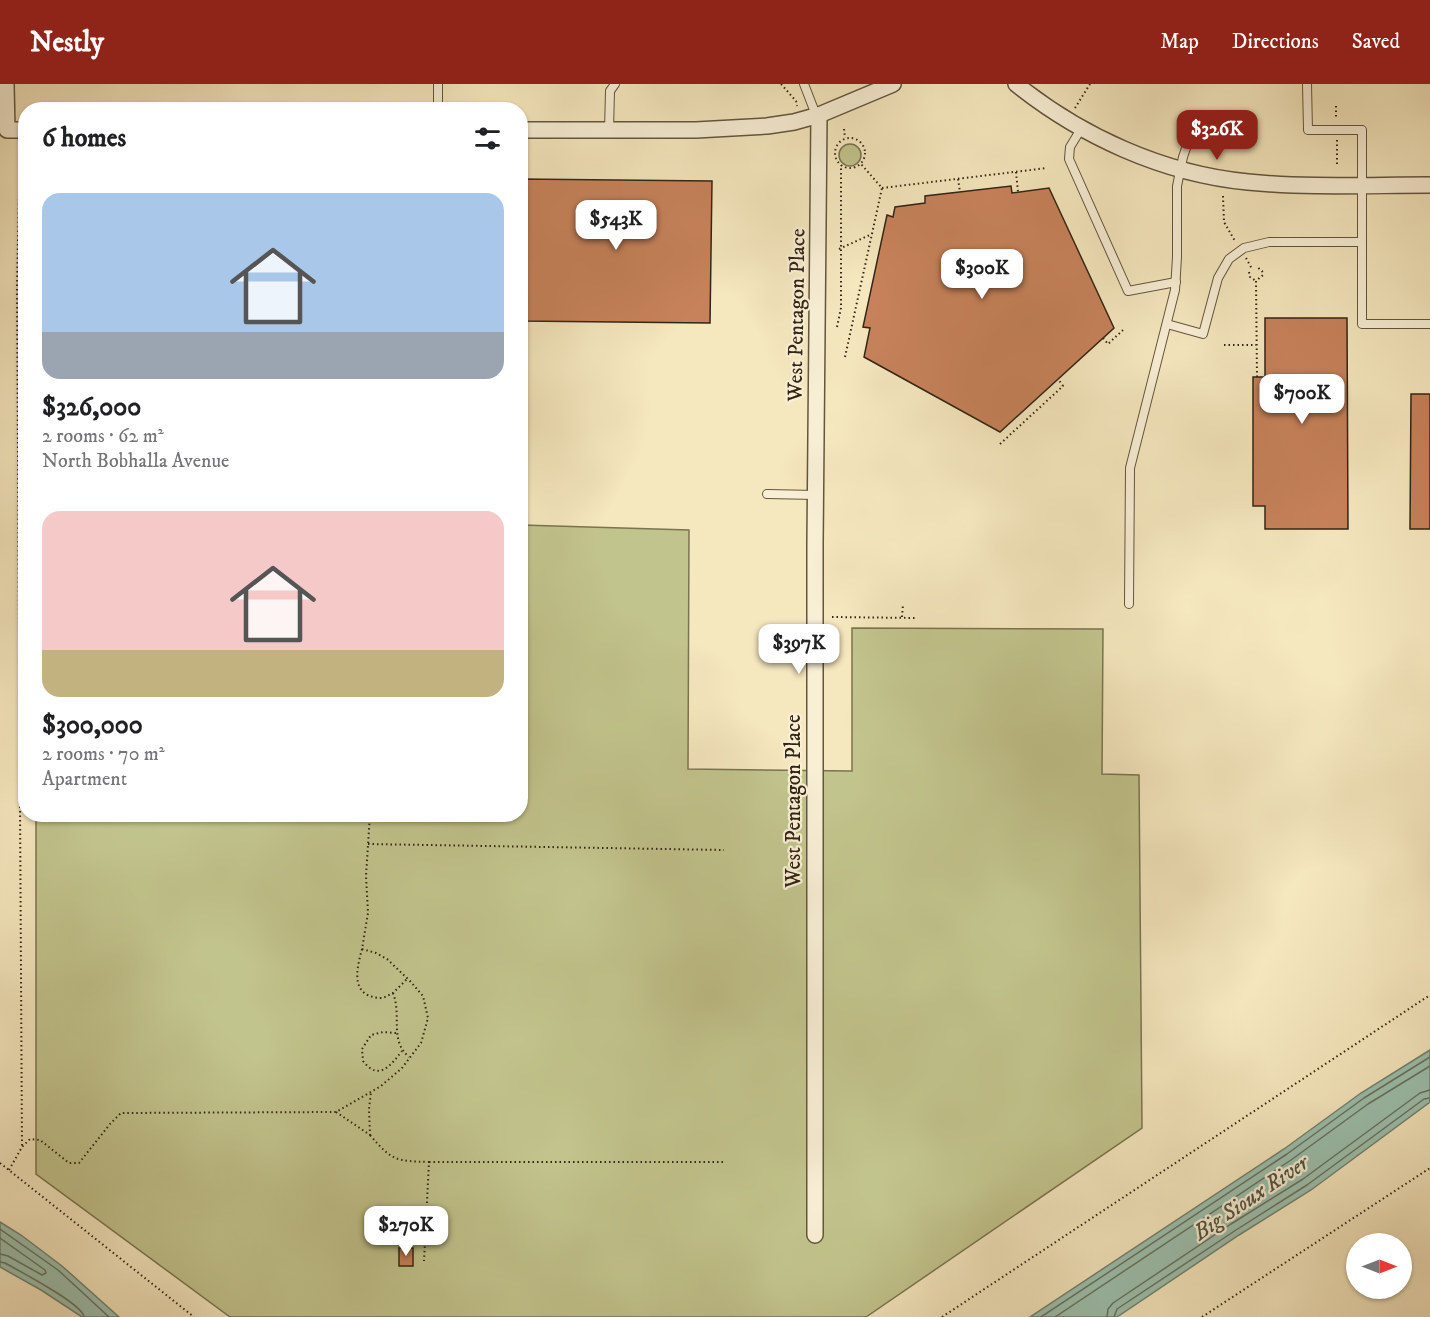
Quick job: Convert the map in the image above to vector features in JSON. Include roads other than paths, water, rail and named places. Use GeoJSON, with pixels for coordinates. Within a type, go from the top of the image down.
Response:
{"type":"FeatureCollection","features":[{"type":"Feature","properties":{"kind":"street"},"geometry":{"type":"LineString","coordinates":[[6,84],[13,130]]}},
{"type":"Feature","properties":{"kind":"street"},"geometry":{"type":"LineString","coordinates":[[528,130],[743,128],[794,122],[818,115],[893,84]]}},
{"type":"Feature","properties":{"kind":"street"},"geometry":{"type":"LineString","coordinates":[[1016,84],[1039,103],[1081,129],[1147,158],[1180,169],[1245,182],[1282,185],[1430,185]]}},
{"type":"Feature","properties":{"kind":"street","name":"West Pentagon Place"},"geometry":{"type":"LineString","coordinates":[[815,1235],[818,115]]}},
{"type":"Feature","properties":{"kind":"lane"},"geometry":{"type":"LineString","coordinates":[[438,84],[438,102]]}},
{"type":"Feature","properties":{"kind":"lane"},"geometry":{"type":"LineString","coordinates":[[804,84],[818,115]]}},
{"type":"Feature","properties":{"kind":"lane"},"geometry":{"type":"LineString","coordinates":[[1307,84],[1308,130],[1362,130],[1362,324],[1430,324]]}},
{"type":"Feature","properties":{"kind":"lane"},"geometry":{"type":"LineString","coordinates":[[609,130],[610,91],[613,85]]}},
{"type":"Feature","properties":{"kind":"lane"},"geometry":{"type":"LineString","coordinates":[[1129,604],[1130,468],[1176,282],[1177,193],[1180,169],[1197,116]]}},
{"type":"Feature","properties":{"kind":"lane"},"geometry":{"type":"LineString","coordinates":[[1081,129],[1070,147],[1069,159],[1128,291],[1176,282]]}},
{"type":"Feature","properties":{"kind":"lane"},"geometry":{"type":"LineString","coordinates":[[1167,324],[1203,334],[1218,278],[1229,260],[1241,250],[1252,245],[1269,242],[1362,242]]}},
{"type":"Feature","properties":{"kind":"lane"},"geometry":{"type":"LineString","coordinates":[[767,494],[816,495]]}},
{"type":"Feature","properties":{"kind":"water","name":"Big Sioux River"},"geometry":{"type":"Polygon","coordinates":[[[1430,1050],[1430,1102],[1311,1190],[1117,1317],[1030,1317],[1284,1149],[1361,1093],[1430,1050]]]}},
{"type":"Feature","properties":{"kind":"water"},"geometry":{"type":"Polygon","coordinates":[[[0,1222],[62,1266],[119,1317],[82,1317],[0,1267],[0,1222]]]}}]}
